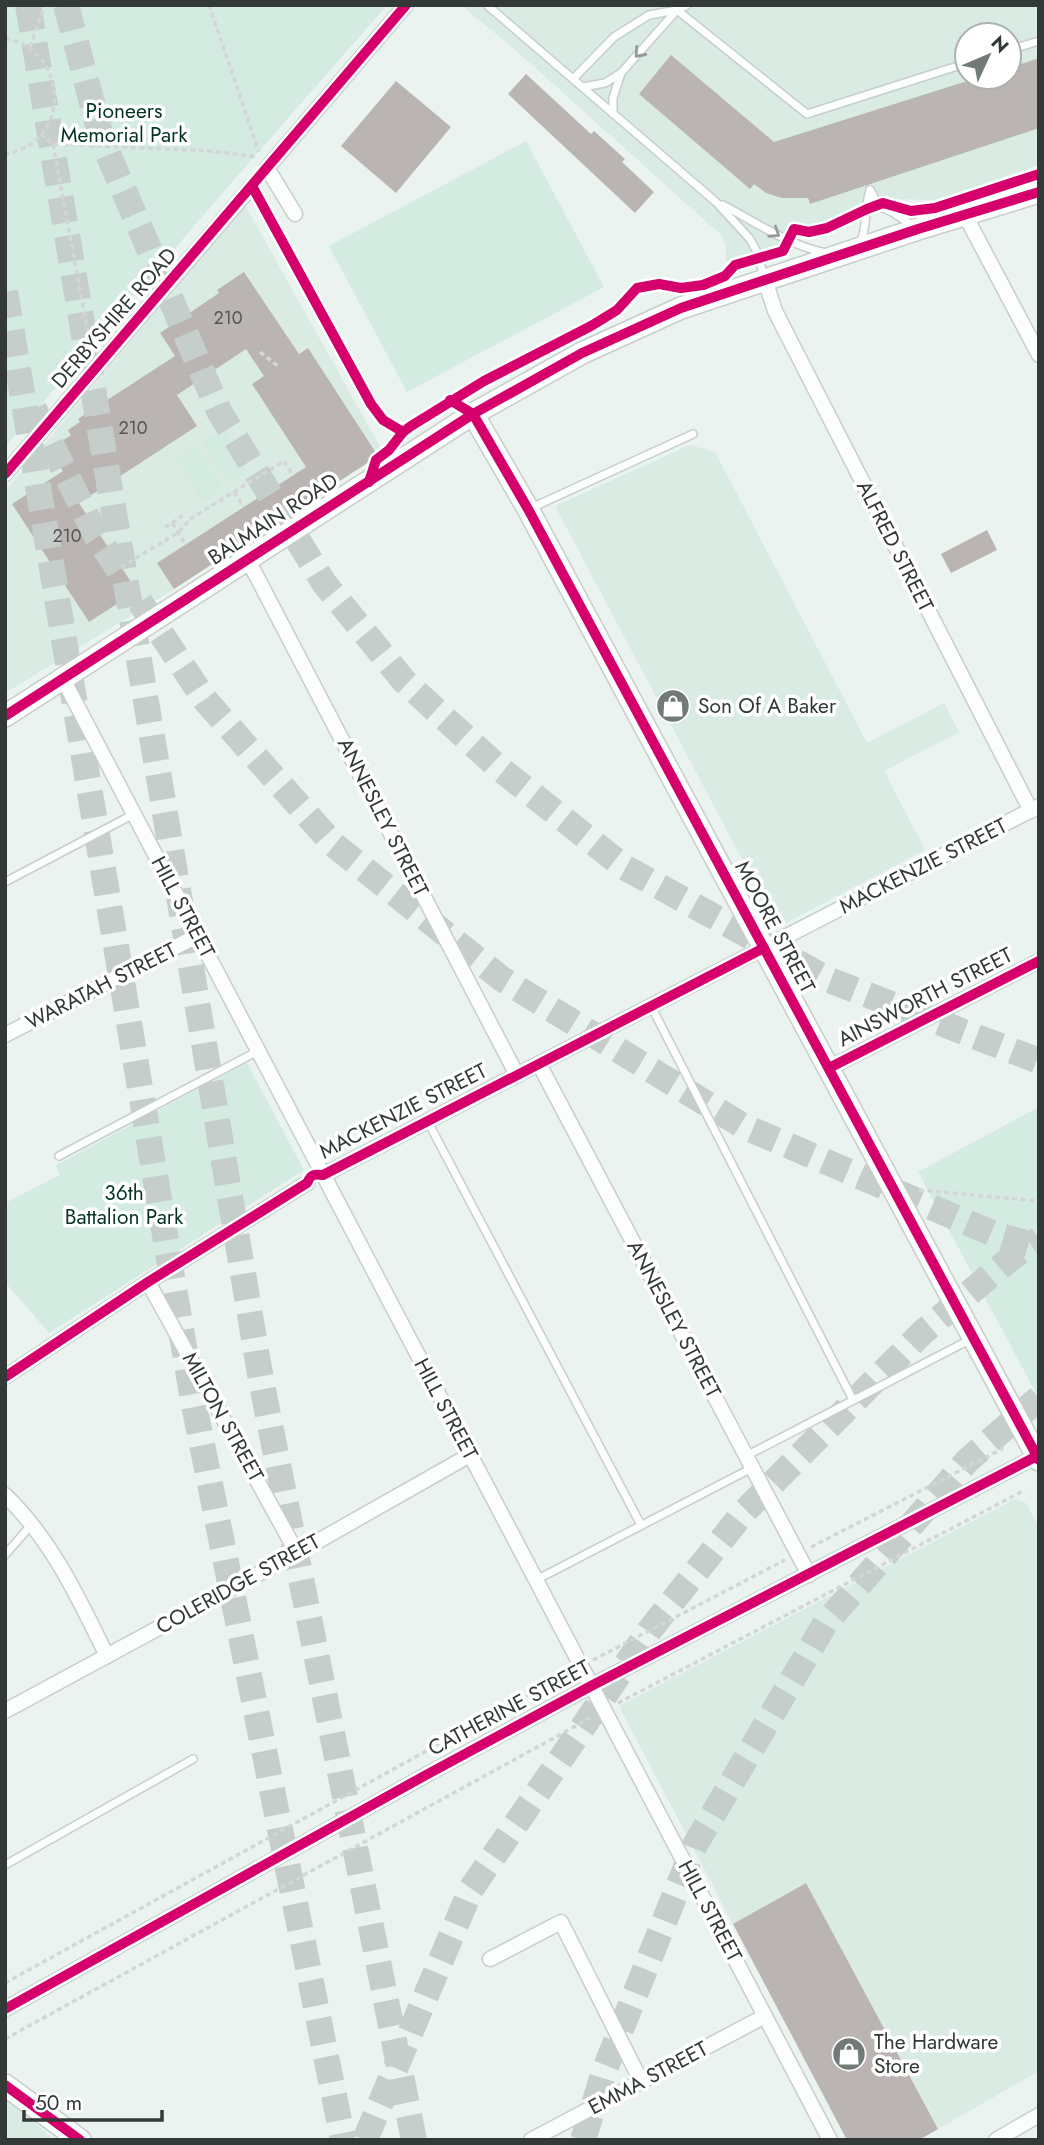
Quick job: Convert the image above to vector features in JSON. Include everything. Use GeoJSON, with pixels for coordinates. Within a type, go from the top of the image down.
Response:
{"type":"FeatureCollection","features":[{"type":"Feature","properties":{"kind":"main road","name":"BALMAIN ROAD"},"geometry":{"type":"LineString","coordinates":[[5,716],[473,414],[562,363],[652,319],[918,229],[1039,192]]}},
{"type":"Feature","properties":{"kind":"main road","name":"MOORE STREET"},"geometry":{"type":"LineString","coordinates":[[473,414],[528,509],[1038,1457]]}},
{"type":"Feature","properties":{"kind":"main road"},"geometry":{"type":"LineString","coordinates":[[5,2085],[80,2140]]}},
{"type":"Feature","properties":{"kind":"street"},"geometry":{"type":"LineString","coordinates":[[295,214],[267,168],[406,5]]}},
{"type":"Feature","properties":{"kind":"street","name":"DERBYSHIRE ROAD"},"geometry":{"type":"LineString","coordinates":[[5,474],[252,187]]}},
{"type":"Feature","properties":{"kind":"street"},"geometry":{"type":"LineString","coordinates":[[965,215],[1039,355]]}},
{"type":"Feature","properties":{"kind":"street","name":"ALFRED STREET"},"geometry":{"type":"LineString","coordinates":[[765,280],[775,311],[1035,809]]}},
{"type":"Feature","properties":{"kind":"street","name":"ANNESLEY STREET"},"geometry":{"type":"LineString","coordinates":[[247,558],[517,1075]]}},
{"type":"Feature","properties":{"kind":"street","name":"HILL STREET"},"geometry":{"type":"LineString","coordinates":[[62,679],[830,2140]]}},
{"type":"Feature","properties":{"kind":"street","name":"MACKENZIE STREET"},"geometry":{"type":"LineString","coordinates":[[323,1175],[1035,809]]}},
{"type":"Feature","properties":{"kind":"street","name":"WARATAH STREET"},"geometry":{"type":"LineString","coordinates":[[5,1035],[197,936]]}},
{"type":"Feature","properties":{"kind":"street","name":"AINSWORTH STREET"},"geometry":{"type":"LineString","coordinates":[[828,1068],[1039,961]]}},
{"type":"Feature","properties":{"kind":"street","name":"ANNESLEY STREET"},"geometry":{"type":"LineString","coordinates":[[539,1064],[809,1575]]}},
{"type":"Feature","properties":{"kind":"street","name":"MACKENZIE STREET"},"geometry":{"type":"LineString","coordinates":[[5,1377],[148,1282],[307,1183]]}},
{"type":"Feature","properties":{"kind":"street","name":"MILTON STREET"},"geometry":{"type":"LineString","coordinates":[[148,1282],[297,1553]]}},
{"type":"Feature","properties":{"kind":"street","name":"COLERIDGE STREET"},"geometry":{"type":"LineString","coordinates":[[5,1711],[297,1553],[470,1455]]}},
{"type":"Feature","properties":{"kind":"street","name":"CATHERINE STREET"},"geometry":{"type":"LineString","coordinates":[[5,2009],[591,1686],[1038,1457]]}},
{"type":"Feature","properties":{"kind":"street"},"geometry":{"type":"LineString","coordinates":[[5,1495],[32,1524],[75,1591],[107,1656]]}},
{"type":"Feature","properties":{"kind":"street"},"geometry":{"type":"LineString","coordinates":[[490,1959],[561,1922],[641,2081]]}},
{"type":"Feature","properties":{"kind":"street","name":"EMMA STREET"},"geometry":{"type":"LineString","coordinates":[[531,2140],[765,2016]]}},
{"type":"Feature","properties":{"kind":"street"},"geometry":{"type":"LineString","coordinates":[[996,2140],[1039,2115]]}},
{"type":"Feature","properties":{"kind":"lane"},"geometry":{"type":"LineString","coordinates":[[487,5],[716,202],[750,239],[765,280]]}},
{"type":"Feature","properties":{"kind":"lane"},"geometry":{"type":"LineString","coordinates":[[573,79],[614,37],[649,15],[677,10],[687,5]]}},
{"type":"Feature","properties":{"kind":"lane"},"geometry":{"type":"LineString","coordinates":[[677,10],[807,114],[953,67]]}},
{"type":"Feature","properties":{"kind":"lane"},"geometry":{"type":"LineString","coordinates":[[583,88],[605,83],[621,73],[677,10]]}},
{"type":"Feature","properties":{"kind":"lane"},"geometry":{"type":"LineString","coordinates":[[613,114],[613,98],[621,73]]}},
{"type":"Feature","properties":{"kind":"lane"},"geometry":{"type":"LineString","coordinates":[[716,202],[769,229],[788,242],[810,250],[848,252],[864,234],[866,200],[870,190],[875,205],[892,212],[918,229]]}},
{"type":"Feature","properties":{"kind":"lane"},"geometry":{"type":"LineString","coordinates":[[528,509],[692,434]]}},
{"type":"Feature","properties":{"kind":"lane"},"geometry":{"type":"LineString","coordinates":[[5,882],[134,814]]}},
{"type":"Feature","properties":{"kind":"lane"},"geometry":{"type":"LineString","coordinates":[[651,1006],[853,1400]]}},
{"type":"Feature","properties":{"kind":"lane"},"geometry":{"type":"LineString","coordinates":[[59,1156],[258,1051]]}},
{"type":"Feature","properties":{"kind":"lane"},"geometry":{"type":"LineString","coordinates":[[428,1121],[641,1525]]}},
{"type":"Feature","properties":{"kind":"lane"},"geometry":{"type":"LineString","coordinates":[[536,1580],[641,1525],[853,1400],[973,1338]]}},
{"type":"Feature","properties":{"kind":"lane"},"geometry":{"type":"LineString","coordinates":[[5,1555],[32,1524]]}},
{"type":"Feature","properties":{"kind":"lane"},"geometry":{"type":"LineString","coordinates":[[5,1865],[193,1759]]}},
{"type":"Feature","properties":{"kind":"path"},"geometry":{"type":"LineString","coordinates":[[30,47],[45,5]]}},
{"type":"Feature","properties":{"kind":"path"},"geometry":{"type":"LineString","coordinates":[[41,134],[53,144],[210,151],[260,157],[209,5]]}},
{"type":"Feature","properties":{"kind":"path"},"geometry":{"type":"LineString","coordinates":[[5,38],[30,47],[45,63],[54,82],[55,92],[53,112],[41,134],[21,149],[5,153]]}},
{"type":"Feature","properties":{"kind":"path"},"geometry":{"type":"LineString","coordinates":[[53,144],[95,370]]}},
{"type":"Feature","properties":{"kind":"path"},"geometry":{"type":"LineString","coordinates":[[260,352],[279,367]]}},
{"type":"Feature","properties":{"kind":"path"},"geometry":{"type":"LineString","coordinates":[[121,567],[178,533],[190,519],[284,461],[293,475]]}},
{"type":"Feature","properties":{"kind":"path"},"geometry":{"type":"LineString","coordinates":[[234,492],[244,508]]}},
{"type":"Feature","properties":{"kind":"path"},"geometry":{"type":"LineString","coordinates":[[165,527],[186,513]]}},
{"type":"Feature","properties":{"kind":"path"},"geometry":{"type":"LineString","coordinates":[[172,523],[186,545]]}},
{"type":"Feature","properties":{"kind":"path"},"geometry":{"type":"LineString","coordinates":[[919,1190],[1039,1201]]}},
{"type":"Feature","properties":{"kind":"path"},"geometry":{"type":"LineString","coordinates":[[5,1983],[581,1666],[1002,1449],[1001,1443]]}},
{"type":"Feature","properties":{"kind":"path"},"geometry":{"type":"LineString","coordinates":[[5,2039],[605,1710],[1025,1490]]}},
{"type":"Feature","properties":{"kind":"shaded area"},"geometry":{"type":"Polygon","coordinates":[[[461,5],[1039,5],[1039,165],[937,200],[887,199],[814,227],[793,224],[782,245],[726,262],[726,244],[720,234],[521,55],[461,5]]]}},
{"type":"Feature","properties":{"kind":"shaded area"},"geometry":{"type":"Polygon","coordinates":[[[245,205],[379,445],[378,456],[174,589],[5,693],[5,491],[245,205]]]}},
{"type":"Feature","properties":{"kind":"shaded area"},"geometry":{"type":"Polygon","coordinates":[[[690,445],[715,452],[867,743],[944,703],[959,732],[884,771],[925,850],[778,927],[555,506],[690,445]]]}},
{"type":"Feature","properties":{"kind":"shaded area"},"geometry":{"type":"Polygon","coordinates":[[[1015,1499],[1026,1503],[1039,1527],[1039,2071],[938,2129],[806,1883],[733,1924],[619,1706],[1015,1499]]]}},
{"type":"Feature","properties":{"kind":"shaded area"},"geometry":{"type":"Polygon","coordinates":[[[5,2093],[53,2140],[5,2140],[5,2093]]]}},
{"type":"Feature","properties":{"kind":"green space","name":"Pioneers Memorial Park"},"geometry":{"type":"Polygon","coordinates":[[[5,5],[387,5],[5,447],[5,5]]]}},
{"type":"Feature","properties":{"kind":"green space"},"geometry":{"type":"Polygon","coordinates":[[[526,141],[604,287],[407,392],[329,246],[526,141]]]}},
{"type":"Feature","properties":{"kind":"green space"},"geometry":{"type":"Polygon","coordinates":[[[223,429],[250,471],[229,484],[202,442],[223,429]]]}},
{"type":"Feature","properties":{"kind":"green space"},"geometry":{"type":"Polygon","coordinates":[[[196,446],[223,488],[203,501],[176,459],[196,446]]]}},
{"type":"Feature","properties":{"kind":"green space","name":"36th Battalion Park"},"geometry":{"type":"Polygon","coordinates":[[[247,1063],[304,1170],[49,1333],[5,1282],[5,1203],[60,1175],[56,1165],[247,1063]]]}},
{"type":"Feature","properties":{"kind":"green space"},"geometry":{"type":"Polygon","coordinates":[[[1039,1107],[1039,1399],[918,1172],[1039,1107]]]}},
{"type":"Feature","properties":{"kind":"building"},"geometry":{"type":"Polygon","coordinates":[[[671,55],[774,142],[953,86],[953,91],[1023,91],[1023,63],[1039,58],[1039,128],[810,204],[808,198],[782,198],[766,193],[754,184],[750,189],[639,94],[671,55]]]}},
{"type":"Feature","properties":{"kind":"building"},"geometry":{"type":"Polygon","coordinates":[[[526,74],[591,134],[594,131],[625,159],[622,162],[654,192],[635,213],[508,94],[526,74]]]}},
{"type":"Feature","properties":{"kind":"building"},"geometry":{"type":"Polygon","coordinates":[[[396,81],[451,127],[396,193],[341,146],[396,81]]]}},
{"type":"Feature","properties":{"kind":"building"},"geometry":{"type":"Polygon","coordinates":[[[244,272],[299,354],[308,348],[378,456],[174,589],[157,563],[306,467],[252,384],[264,376],[246,349],[177,395],[197,426],[79,503],[137,591],[89,622],[12,504],[63,471],[49,450],[71,435],[68,430],[80,422],[78,419],[175,356],[160,333],[219,293],[217,290],[244,272]]]}},
{"type":"Feature","properties":{"kind":"building"},"geometry":{"type":"Polygon","coordinates":[[[987,530],[997,550],[951,573],[941,554],[987,530]]]}},
{"type":"Feature","properties":{"kind":"building","name":"The Hardware Store"},"geometry":{"type":"Polygon","coordinates":[[[806,1883],[938,2129],[919,2140],[847,2140],[733,1924],[806,1883]]]}},
{"type":"Feature","properties":{"kind":"tunnel"},"geometry":{"type":"LineString","coordinates":[[28,5],[261,1380],[414,2140]]}},
{"type":"Feature","properties":{"kind":"tunnel"},"geometry":{"type":"LineString","coordinates":[[66,5],[102,140],[219,411],[324,583],[404,681],[499,768],[624,867],[829,980],[1039,1061]]}},
{"type":"Feature","properties":{"kind":"tunnel"},"geometry":{"type":"LineString","coordinates":[[5,292],[193,1400],[343,2140]]}},
{"type":"Feature","properties":{"kind":"tunnel"},"geometry":{"type":"LineString","coordinates":[[34,409],[96,535],[119,570]]}},
{"type":"Feature","properties":{"kind":"tunnel"},"geometry":{"type":"LineString","coordinates":[[140,602],[205,700],[334,845],[502,979],[743,1126],[994,1234],[1039,1247]]}},
{"type":"Feature","properties":{"kind":"tunnel"},"geometry":{"type":"LineString","coordinates":[[365,2140],[471,1889],[649,1631],[743,1513],[923,1332],[1011,1258],[1039,1239]]}},
{"type":"Feature","properties":{"kind":"tunnel"},"geometry":{"type":"LineString","coordinates":[[583,2140],[605,2069],[695,1845],[825,1624],[967,1461],[1039,1398]]}},
{"type":"Feature","properties":{"kind":"cycle path"},"geometry":{"type":"LineString","coordinates":[[5,474],[406,5]]}},
{"type":"Feature","properties":{"kind":"cycle path"},"geometry":{"type":"LineString","coordinates":[[369,482],[376,460],[411,426],[484,381],[591,326],[617,310],[637,288],[659,284],[681,288],[703,285],[725,276],[735,265],[783,251],[794,229],[809,232],[827,228],[883,203],[911,211],[935,208],[1039,174]]}},
{"type":"Feature","properties":{"kind":"cycle path"},"geometry":{"type":"LineString","coordinates":[[252,186],[371,404],[383,420],[403,432]]}},
{"type":"Feature","properties":{"kind":"cycle path"},"geometry":{"type":"LineString","coordinates":[[5,716],[473,414],[582,353],[681,308],[1039,192]]}},
{"type":"Feature","properties":{"kind":"cycle path"},"geometry":{"type":"LineString","coordinates":[[450,400],[473,414],[528,509],[1039,1460]]}},
{"type":"Feature","properties":{"kind":"cycle path"},"geometry":{"type":"LineString","coordinates":[[5,1377],[148,1282],[307,1183],[313,1175],[323,1175],[764,948]]}},
{"type":"Feature","properties":{"kind":"cycle path"},"geometry":{"type":"LineString","coordinates":[[829,1068],[1039,961]]}},
{"type":"Feature","properties":{"kind":"cycle path"},"geometry":{"type":"LineString","coordinates":[[5,2009],[591,1686],[1039,1455]]}},
{"type":"Feature","properties":{"kind":"cycle path"},"geometry":{"type":"LineString","coordinates":[[5,2085],[80,2140]]}},
{"type":"Feature","properties":{"kind":"place","name":"Son Of A Baker"},"geometry":{"type":"Point","coordinates":[673,706]}},
{"type":"Feature","properties":{"kind":"place","name":"The Hardware Store"},"geometry":{"type":"Point","coordinates":[849,2054]}}]}
